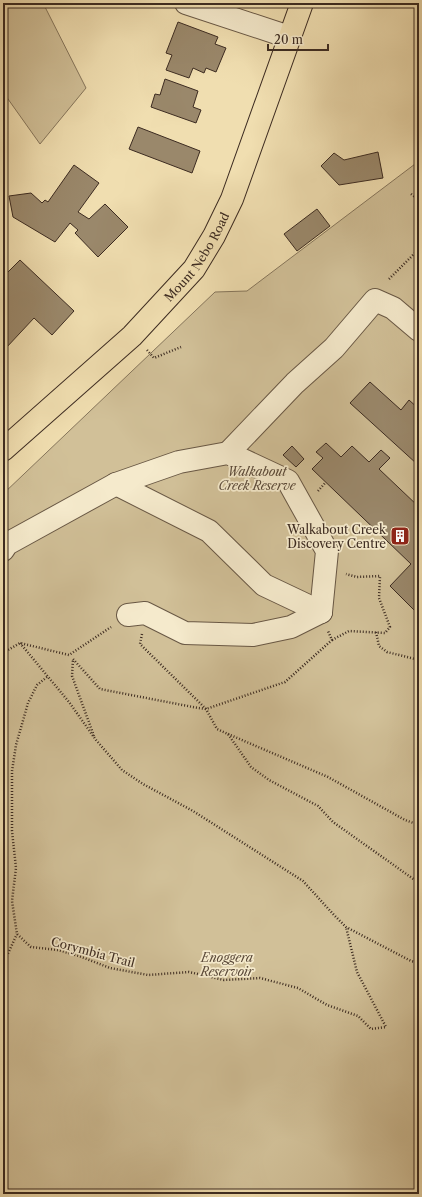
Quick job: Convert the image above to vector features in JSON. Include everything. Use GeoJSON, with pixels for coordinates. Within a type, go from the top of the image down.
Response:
{"type":"FeatureCollection","features":[{"type":"Feature","properties":{"kind":"main road","name":"Mount Nebo Road"},"geometry":{"type":"LineString","coordinates":[[3,450],[132,336],[194,269],[214,236],[232,200],[302,3]]}},
{"type":"Feature","properties":{"kind":"lane"},"geometry":{"type":"LineString","coordinates":[[186,3],[289,37]]}},
{"type":"Feature","properties":{"kind":"lane"},"geometry":{"type":"LineString","coordinates":[[228,453],[295,383],[334,348],[375,300],[393,308],[419,330]]}},
{"type":"Feature","properties":{"kind":"lane"},"geometry":{"type":"LineString","coordinates":[[3,550],[7,544],[116,484],[179,462],[228,453],[288,481],[326,552],[321,612]]}},
{"type":"Feature","properties":{"kind":"lane"},"geometry":{"type":"LineString","coordinates":[[116,484],[209,531],[264,585],[321,612]]}},
{"type":"Feature","properties":{"kind":"lane"},"geometry":{"type":"LineString","coordinates":[[137,614],[185,634],[253,635],[291,627],[321,612]]}},
{"type":"Feature","properties":{"kind":"path"},"geometry":{"type":"LineString","coordinates":[[411,194],[419,200]]}},
{"type":"Feature","properties":{"kind":"path"},"geometry":{"type":"LineString","coordinates":[[389,279],[419,249]]}},
{"type":"Feature","properties":{"kind":"path"},"geometry":{"type":"LineString","coordinates":[[132,336],[154,358],[181,347]]}},
{"type":"Feature","properties":{"kind":"path"},"geometry":{"type":"LineString","coordinates":[[69,654],[100,689],[206,709],[285,682],[332,640],[349,630],[385,633],[390,627],[379,598],[380,576],[357,577],[325,567]]}},
{"type":"Feature","properties":{"kind":"path"},"geometry":{"type":"LineString","coordinates":[[321,612],[332,640]]}},
{"type":"Feature","properties":{"kind":"path"},"geometry":{"type":"LineString","coordinates":[[3,653],[20,643],[69,654],[137,614],[140,644],[206,709],[217,729],[328,777],[405,820],[419,825]]}},
{"type":"Feature","properties":{"kind":"path"},"geometry":{"type":"LineString","coordinates":[[376,632],[379,646],[387,652],[419,660]]}},
{"type":"Feature","properties":{"kind":"path"},"geometry":{"type":"LineString","coordinates":[[20,643],[69,702],[96,740],[122,770],[193,811],[303,881],[346,926],[419,963]]}},
{"type":"Feature","properties":{"kind":"path"},"geometry":{"type":"LineString","coordinates":[[73,660],[72,676],[96,740]]}},
{"type":"Feature","properties":{"kind":"path"},"geometry":{"type":"LineString","coordinates":[[3,960],[5,960],[17,934],[12,901],[16,868],[12,831],[12,771],[16,745],[28,703],[37,685],[47,677]]}},
{"type":"Feature","properties":{"kind":"path"},"geometry":{"type":"LineString","coordinates":[[228,734],[251,767],[269,780],[318,806],[334,822],[419,883]]}},
{"type":"Feature","properties":{"kind":"path","name":"Corymbia Trail"},"geometry":{"type":"LineString","coordinates":[[17,934],[31,947],[58,950],[110,968],[148,976],[189,972],[224,980],[260,978],[298,988],[327,1005],[358,1016],[371,1029],[386,1027],[357,972],[346,926]]}},
{"type":"Feature","properties":{"kind":"green space"},"geometry":{"type":"Polygon","coordinates":[[[3,3],[43,3],[86,88],[40,144],[3,92],[3,3]]]}},
{"type":"Feature","properties":{"kind":"green space"},"geometry":{"type":"Polygon","coordinates":[[[419,161],[419,1194],[3,1194],[3,494],[215,292],[247,291],[419,161]]]}},
{"type":"Feature","properties":{"kind":"building"},"geometry":{"type":"Polygon","coordinates":[[[178,22],[218,37],[215,44],[226,48],[216,72],[206,68],[204,73],[193,68],[189,78],[166,70],[172,55],[166,53],[178,22]]]}},
{"type":"Feature","properties":{"kind":"building"},"geometry":{"type":"Polygon","coordinates":[[[165,79],[198,91],[193,107],[201,110],[196,123],[151,107],[155,94],[160,95],[165,79]]]}},
{"type":"Feature","properties":{"kind":"building"},"geometry":{"type":"Polygon","coordinates":[[[138,127],[200,151],[192,173],[129,149],[138,127]]]}},
{"type":"Feature","properties":{"kind":"building"},"geometry":{"type":"Polygon","coordinates":[[[378,152],[383,178],[339,185],[321,166],[334,153],[344,160],[378,152]]]}},
{"type":"Feature","properties":{"kind":"building"},"geometry":{"type":"Polygon","coordinates":[[[74,165],[99,183],[78,212],[89,219],[105,204],[128,227],[98,257],[75,233],[78,230],[70,223],[55,242],[13,217],[9,196],[31,193],[42,203],[45,200],[48,202],[74,165]]]}},
{"type":"Feature","properties":{"kind":"building"},"geometry":{"type":"Polygon","coordinates":[[[317,209],[330,226],[297,251],[284,234],[317,209]]]}},
{"type":"Feature","properties":{"kind":"building"},"geometry":{"type":"Polygon","coordinates":[[[20,260],[74,311],[52,335],[34,318],[6,348],[3,346],[3,277],[20,260]]]}},
{"type":"Feature","properties":{"kind":"building"},"geometry":{"type":"Polygon","coordinates":[[[370,382],[401,410],[409,400],[419,409],[419,461],[417,464],[350,403],[370,382]]]}},
{"type":"Feature","properties":{"kind":"building","name":"Walkabout Creek Discovery Centre"},"geometry":{"type":"Polygon","coordinates":[[[326,443],[341,457],[352,446],[369,462],[381,450],[390,458],[379,469],[419,507],[419,615],[390,586],[411,564],[312,469],[323,458],[316,452],[326,443]]]}},
{"type":"Feature","properties":{"kind":"building"},"geometry":{"type":"Polygon","coordinates":[[[292,446],[304,459],[296,467],[283,455],[292,446]]]}},
{"type":"Feature","properties":{"kind":"place","name":"Walkabout Creek Discovery Centre"},"geometry":{"type":"Point","coordinates":[400,536]}},
{"type":"Feature","properties":{"kind":"park label","name":"Walkabout Creek Reserve"},"geometry":{"type":"Point","coordinates":[257,478]}},
{"type":"Feature","properties":{"kind":"park label","name":"Enoggera Reservoir"},"geometry":{"type":"Point","coordinates":[227,964]}}]}
